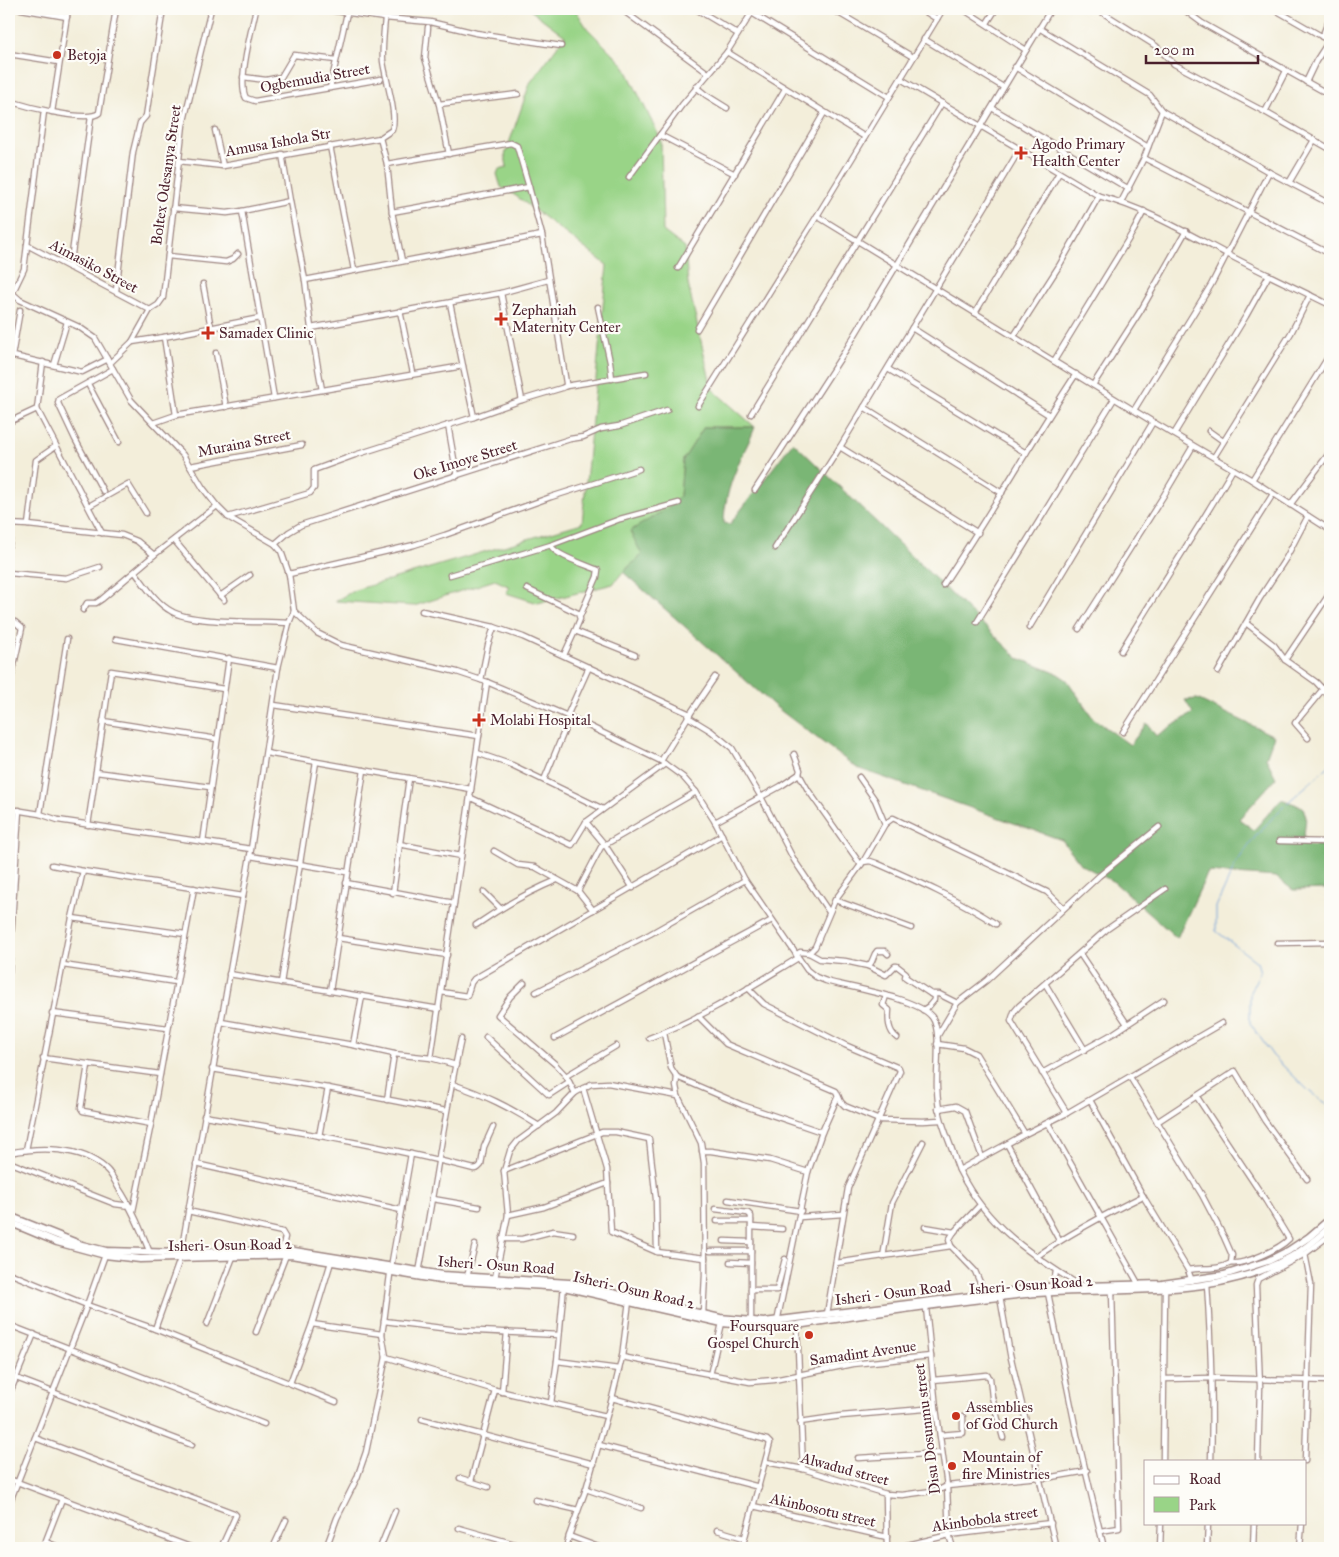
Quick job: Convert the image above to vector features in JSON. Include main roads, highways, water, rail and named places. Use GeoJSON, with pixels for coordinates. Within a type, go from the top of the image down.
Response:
{"type":"FeatureCollection","features":[{"type":"Feature","properties":{"kind":"main road","name":"Isheri - Osun Road"},"geometry":{"type":"LineString","coordinates":[[9,1216],[82,1245],[106,1251],[181,1256],[284,1252],[313,1253],[390,1269],[467,1278],[495,1278],[564,1284],[720,1318],[751,1322],[777,1322],[985,1294],[1051,1291]]}},
{"type":"Feature","properties":{"kind":"main road"},"geometry":{"type":"LineString","coordinates":[[1254,1269],[1288,1251],[1309,1237],[1330,1219]]}},
{"type":"Feature","properties":{"kind":"main road","name":"Isheri- Osun Road 2"},"geometry":{"type":"LineString","coordinates":[[9,1222],[77,1248],[105,1255],[140,1259],[181,1256],[233,1257],[284,1252],[331,1262],[390,1269],[440,1280],[564,1284],[722,1324],[764,1328],[1079,1288],[1112,1292],[1165,1290],[1207,1284],[1254,1269]]}},
{"type":"Feature","properties":{"kind":"main road"},"geometry":{"type":"LineString","coordinates":[[1079,1288],[1192,1280],[1254,1269],[1292,1256],[1330,1227]]}},
{"type":"Feature","properties":{"kind":"waterway"},"geometry":{"type":"LineString","coordinates":[[1330,765],[1286,804],[1258,833],[1236,863],[1216,907],[1216,931],[1257,962],[1260,972],[1250,992],[1250,1023],[1273,1056],[1310,1092],[1330,1106]]}},
{"type":"Feature","properties":{"kind":"place","name":"Bet9ja"},"geometry":{"type":"Point","coordinates":[57,55]}},
{"type":"Feature","properties":{"kind":"place","name":"Agodo Primary Health Center"},"geometry":{"type":"Point","coordinates":[1021,153]}},
{"type":"Feature","properties":{"kind":"place","name":"Zephaniah Maternity Center"},"geometry":{"type":"Point","coordinates":[501,319]}},
{"type":"Feature","properties":{"kind":"place","name":"Samadex Clinic"},"geometry":{"type":"Point","coordinates":[208,333]}},
{"type":"Feature","properties":{"kind":"place","name":"Molabi Hospital"},"geometry":{"type":"Point","coordinates":[479,720]}},
{"type":"Feature","properties":{"kind":"place","name":"Foursquare Gospel Church"},"geometry":{"type":"Point","coordinates":[809,1335]}},
{"type":"Feature","properties":{"kind":"place","name":"Assemblies of God Church"},"geometry":{"type":"Point","coordinates":[956,1416]}},
{"type":"Feature","properties":{"kind":"place","name":"Mountain of fire Ministries"},"geometry":{"type":"Point","coordinates":[952,1466]}}]}
